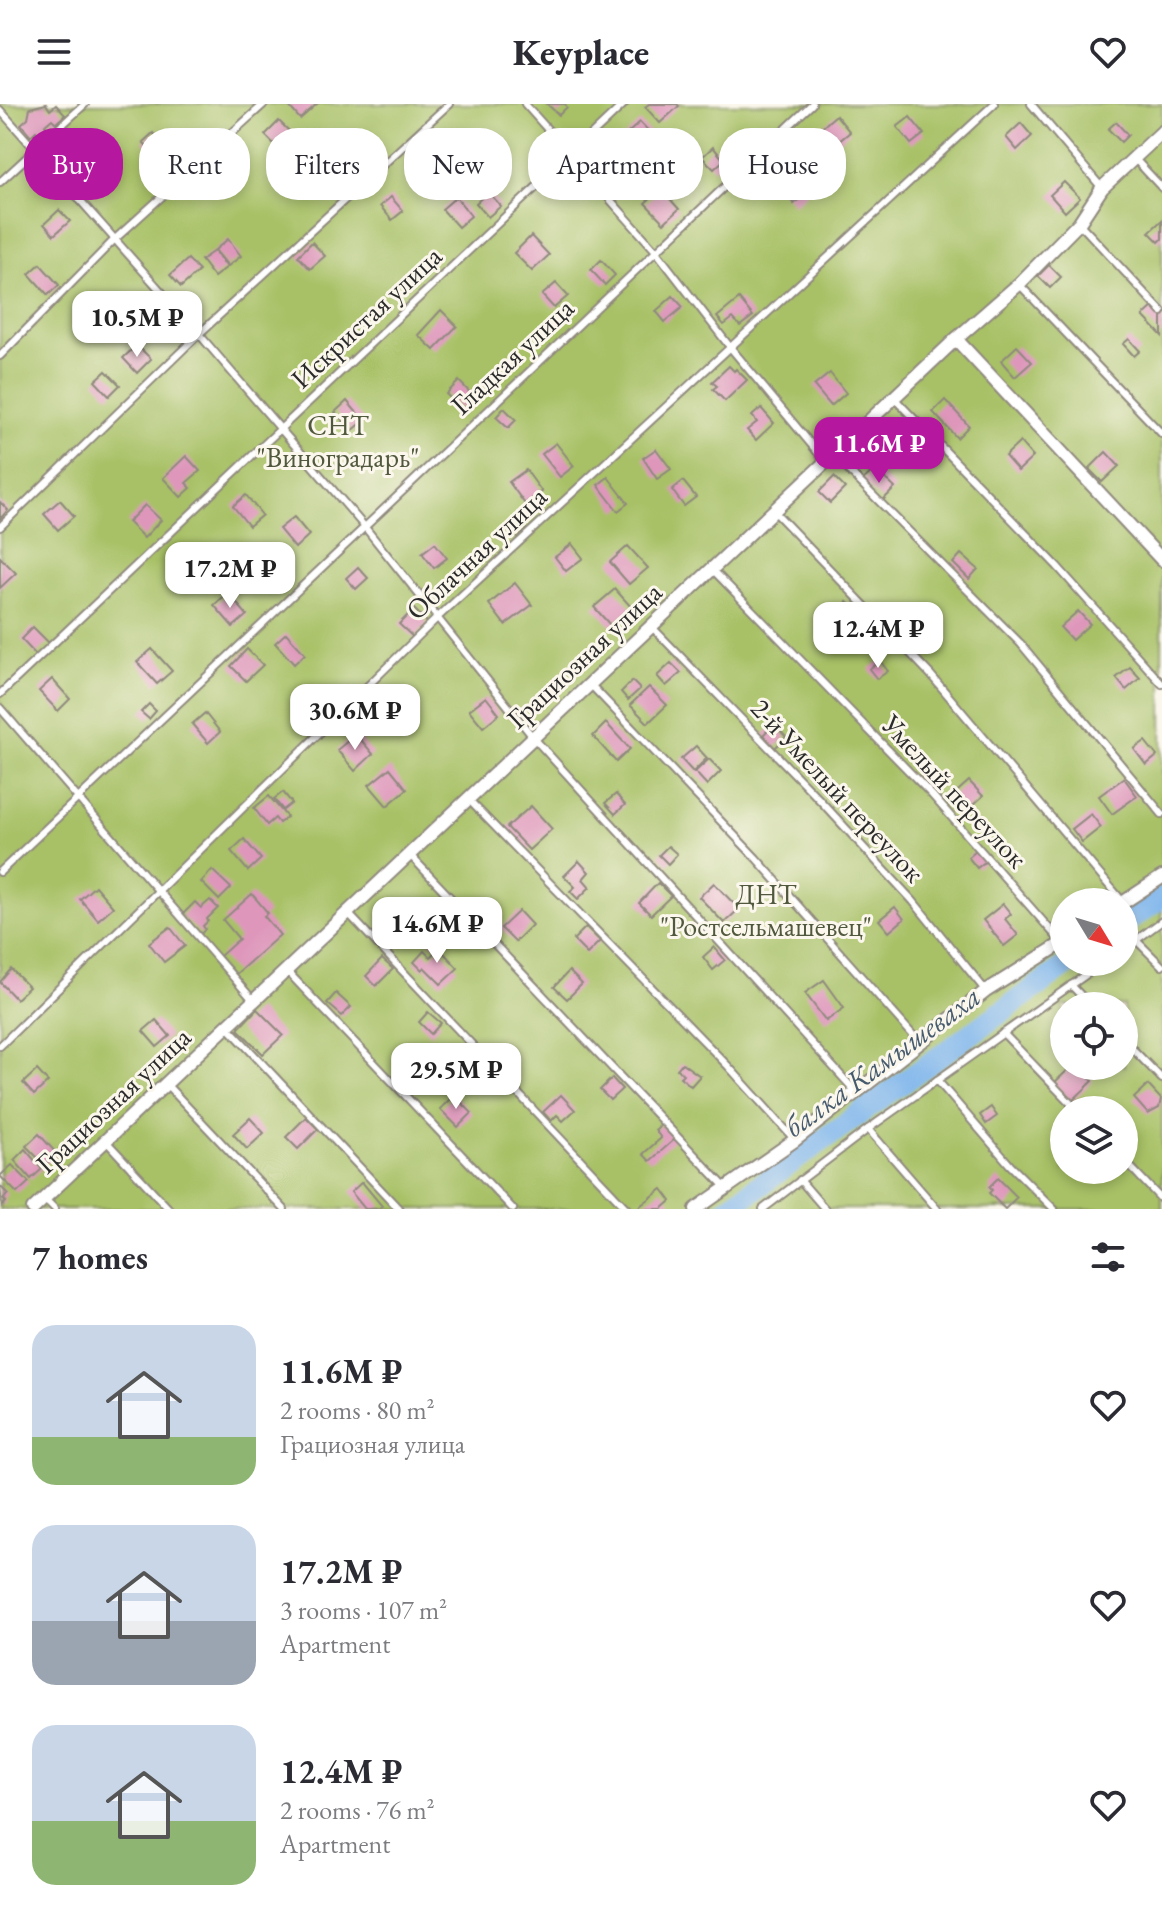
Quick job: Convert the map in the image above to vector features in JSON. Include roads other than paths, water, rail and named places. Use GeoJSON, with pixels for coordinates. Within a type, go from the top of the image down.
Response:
{"type":"FeatureCollection","features":[{"type":"Feature","properties":{"kind":"street","name":"Грациозная улица"},"geometry":{"type":"LineString","coordinates":[[33,1209],[532,736],[956,339],[1019,284],[1079,223],[1102,188],[1162,132]]}},
{"type":"Feature","properties":{"kind":"street"},"geometry":{"type":"LineString","coordinates":[[956,339],[1162,560]]}},
{"type":"Feature","properties":{"kind":"street"},"geometry":{"type":"LineString","coordinates":[[1138,892],[1162,877]]}},
{"type":"Feature","properties":{"kind":"street"},"geometry":{"type":"LineString","coordinates":[[696,1209],[795,1140],[986,991],[1050,950]]}},
{"type":"Feature","properties":{"kind":"lane"},"geometry":{"type":"LineString","coordinates":[[58,128],[85,104]]}},
{"type":"Feature","properties":{"kind":"lane"},"geometry":{"type":"LineString","coordinates":[[0,356],[114,240],[264,104]]}},
{"type":"Feature","properties":{"kind":"lane"},"geometry":{"type":"LineString","coordinates":[[0,527],[199,334],[449,104]]}},
{"type":"Feature","properties":{"kind":"lane"},"geometry":{"type":"LineString","coordinates":[[525,104],[546,128]]}},
{"type":"Feature","properties":{"kind":"lane","name":"Искристая улица"},"geometry":{"type":"LineString","coordinates":[[599,128],[624,104]]}},
{"type":"Feature","properties":{"kind":"lane","name":"Гладкая улица"},"geometry":{"type":"LineString","coordinates":[[0,872],[812,104]]}},
{"type":"Feature","properties":{"kind":"lane","name":"Облачная улица"},"geometry":{"type":"LineString","coordinates":[[0,1046],[437,618],[994,104]]}},
{"type":"Feature","properties":{"kind":"lane"},"geometry":{"type":"LineString","coordinates":[[1031,104],[1102,188]]}},
{"type":"Feature","properties":{"kind":"lane"},"geometry":{"type":"LineString","coordinates":[[0,110],[24,137]]}},
{"type":"Feature","properties":{"kind":"lane"},"geometry":{"type":"LineString","coordinates":[[1134,158],[1162,188]]}},
{"type":"Feature","properties":{"kind":"lane"},"geometry":{"type":"LineString","coordinates":[[0,182],[24,159]]}},
{"type":"Feature","properties":{"kind":"lane","name":"Искристая улица"},"geometry":{"type":"LineString","coordinates":[[0,694],[528,195]]}},
{"type":"Feature","properties":{"kind":"lane"},"geometry":{"type":"LineString","coordinates":[[79,200],[364,526],[532,736],[856,1092]]}},
{"type":"Feature","properties":{"kind":"lane"},"geometry":{"type":"LineString","coordinates":[[610,200],[655,250],[730,347],[829,458],[1021,644],[1162,814]]}},
{"type":"Feature","properties":{"kind":"lane"},"geometry":{"type":"LineString","coordinates":[[1079,223],[1162,312]]}},
{"type":"Feature","properties":{"kind":"lane"},"geometry":{"type":"LineString","coordinates":[[1019,284],[1162,434]]}},
{"type":"Feature","properties":{"kind":"lane"},"geometry":{"type":"LineString","coordinates":[[893,398],[1057,566],[1162,684]]}},
{"type":"Feature","properties":{"kind":"lane"},"geometry":{"type":"LineString","coordinates":[[773,511],[930,674],[1111,888]]}},
{"type":"Feature","properties":{"kind":"lane","name":"Умелый переулок"},"geometry":{"type":"LineString","coordinates":[[712,568],[932,795],[1050,927]]}},
{"type":"Feature","properties":{"kind":"lane","name":"2-й Умелый переулок"},"geometry":{"type":"LineString","coordinates":[[650,626],[817,797],[913,901],[986,991]]}},
{"type":"Feature","properties":{"kind":"lane"},"geometry":{"type":"LineString","coordinates":[[589,683],[756,858],[920,1043]]}},
{"type":"Feature","properties":{"kind":"lane"},"geometry":{"type":"LineString","coordinates":[[0,708],[253,1000]]}},
{"type":"Feature","properties":{"kind":"lane"},"geometry":{"type":"LineString","coordinates":[[467,798],[728,1066],[795,1140]]}},
{"type":"Feature","properties":{"kind":"lane"},"geometry":{"type":"LineString","coordinates":[[409,854],[726,1188]]}},
{"type":"Feature","properties":{"kind":"lane"},"geometry":{"type":"LineString","coordinates":[[347,912],[627,1209]]}},
{"type":"Feature","properties":{"kind":"lane"},"geometry":{"type":"LineString","coordinates":[[1138,939],[1162,921]]}},
{"type":"Feature","properties":{"kind":"lane"},"geometry":{"type":"LineString","coordinates":[[1138,942],[1162,966]]}},
{"type":"Feature","properties":{"kind":"lane"},"geometry":{"type":"LineString","coordinates":[[286,970],[513,1209]]}},
{"type":"Feature","properties":{"kind":"lane"},"geometry":{"type":"LineString","coordinates":[[763,1209],[868,1129],[1084,976]]}},
{"type":"Feature","properties":{"kind":"lane"},"geometry":{"type":"LineString","coordinates":[[1071,985],[1078,992]]}},
{"type":"Feature","properties":{"kind":"lane"},"geometry":{"type":"LineString","coordinates":[[227,1026],[399,1209]]}},
{"type":"Feature","properties":{"kind":"lane"},"geometry":{"type":"LineString","coordinates":[[1003,1033],[1064,1096]]}},
{"type":"Feature","properties":{"kind":"lane"},"geometry":{"type":"LineString","coordinates":[[1138,1054],[1162,1079]]}},
{"type":"Feature","properties":{"kind":"lane"},"geometry":{"type":"LineString","coordinates":[[937,1080],[1010,1165],[1054,1209]]}},
{"type":"Feature","properties":{"kind":"lane"},"geometry":{"type":"LineString","coordinates":[[166,1084],[284,1209]]}},
{"type":"Feature","properties":{"kind":"lane"},"geometry":{"type":"LineString","coordinates":[[868,1129],[937,1209]]}},
{"type":"Feature","properties":{"kind":"lane"},"geometry":{"type":"LineString","coordinates":[[105,1141],[169,1209]]}},
{"type":"Feature","properties":{"kind":"lane"},"geometry":{"type":"LineString","coordinates":[[1138,1175],[1162,1200]]}},
{"type":"Feature","properties":{"kind":"lane"},"geometry":{"type":"LineString","coordinates":[[800,1180],[825,1209]]}},
{"type":"Feature","properties":{"kind":"lane"},"geometry":{"type":"LineString","coordinates":[[44,1198],[55,1209]]}},
{"type":"Feature","properties":{"kind":"waterway","name":"балка Камышеваха"},"geometry":{"type":"LineString","coordinates":[[1138,914],[1162,897]]}},
{"type":"Feature","properties":{"kind":"waterway","name":"балка Камышеваха"},"geometry":{"type":"LineString","coordinates":[[727,1209],[1052,976]]}},
{"type":"Feature","properties":{"kind":"park label","name":"СНТ \"Виноградарь\""},"geometry":{"type":"Point","coordinates":[338,441]}},
{"type":"Feature","properties":{"kind":"park label","name":"ДНТ \"Ростсельмашевец\""},"geometry":{"type":"Point","coordinates":[766,910]}}]}
